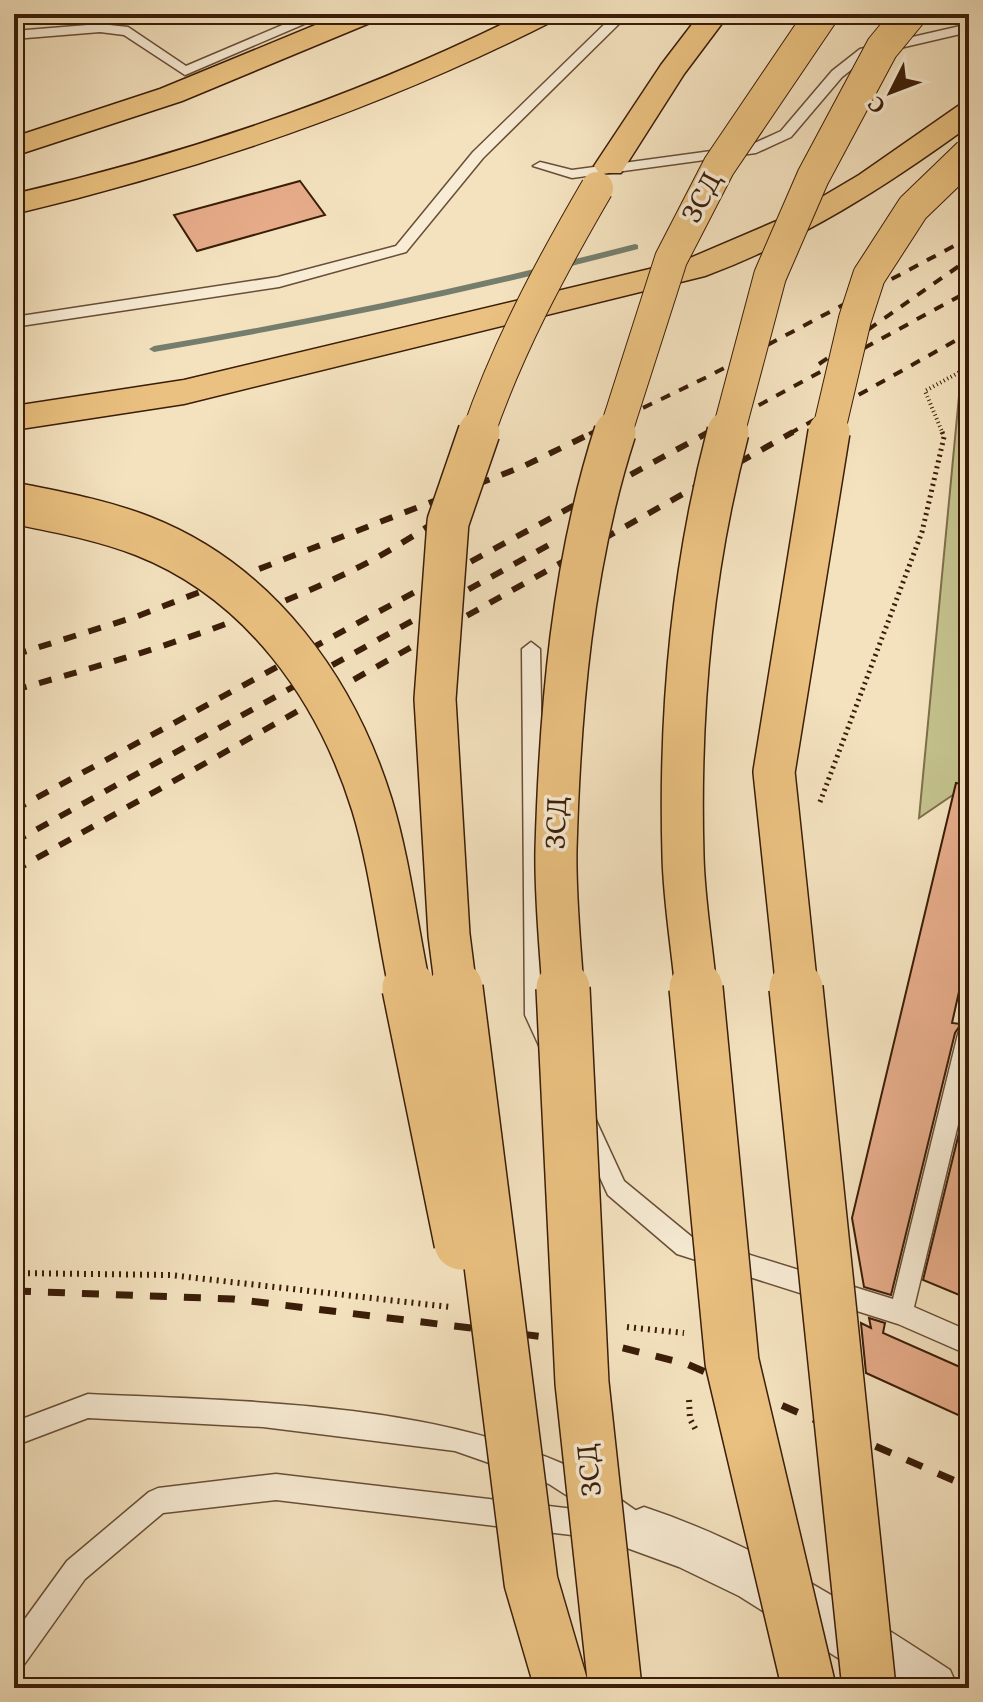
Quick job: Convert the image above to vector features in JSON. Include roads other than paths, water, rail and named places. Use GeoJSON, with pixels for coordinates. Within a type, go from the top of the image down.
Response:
{"type":"FeatureCollection","features":[{"type":"Feature","properties":{"kind":"main road"},"geometry":{"type":"LineString","coordinates":[[14,147],[171,95],[367,14]]}},
{"type":"Feature","properties":{"kind":"main road"},"geometry":{"type":"LineString","coordinates":[[14,204],[221,150],[472,52],[545,14]]}},
{"type":"Feature","properties":{"kind":"main road"},"geometry":{"type":"LineString","coordinates":[[531,1582],[449,935],[435,699],[448,522],[497,378],[553,263],[603,177],[671,71],[715,14]]}},
{"type":"Feature","properties":{"kind":"main road","name":"ЗСД"},"geometry":{"type":"LineString","coordinates":[[615,1688],[582,1383],[556,852],[564,695],[595,495],[671,259],[719,166],[822,14]]}},
{"type":"Feature","properties":{"kind":"main road"},"geometry":{"type":"LineString","coordinates":[[809,1688],[732,1362],[683,857],[687,670],[712,494],[770,276],[813,177],[882,48],[910,14]]}},
{"type":"Feature","properties":{"kind":"main road"},"geometry":{"type":"LineString","coordinates":[[14,418],[184,392],[693,269],[754,247],[834,208],[969,112]]}},
{"type":"Feature","properties":{"kind":"main road"},"geometry":{"type":"LineString","coordinates":[[869,1688],[774,772],[830,424],[855,319],[869,276],[913,208],[969,154]]}},
{"type":"Feature","properties":{"kind":"main road"},"geometry":{"type":"LineString","coordinates":[[14,503],[124,529],[184,555],[205,570],[236,593],[282,637],[321,688],[351,746],[373,809],[531,1582],[562,1688]]}},
{"type":"Feature","properties":{"kind":"street"},"geometry":{"type":"LineString","coordinates":[[644,1531],[721,1561],[804,1608],[932,1688]]}},
{"type":"Feature","properties":{"kind":"lane"},"geometry":{"type":"LineString","coordinates":[[14,322],[279,282],[401,249],[433,204],[502,126],[623,14]]}},
{"type":"Feature","properties":{"kind":"lane"},"geometry":{"type":"LineString","coordinates":[[14,35],[100,28],[128,31],[185,71],[311,18]]}},
{"type":"Feature","properties":{"kind":"lane"},"geometry":{"type":"LineString","coordinates":[[540,166],[572,174],[751,150],[786,134],[837,74],[865,52],[969,28]]}},
{"type":"Feature","properties":{"kind":"lane"},"geometry":{"type":"LineString","coordinates":[[531,649],[536,1015],[616,1188],[685,1246],[901,1313],[969,1343]]}},
{"type":"Feature","properties":{"kind":"lane"},"geometry":{"type":"LineString","coordinates":[[901,1313],[969,1034]]}},
{"type":"Feature","properties":{"kind":"lane"},"geometry":{"type":"LineString","coordinates":[[14,1434],[88,1406],[263,1415],[455,1439],[556,1474],[644,1531]]}},
{"type":"Feature","properties":{"kind":"lane"},"geometry":{"type":"LineString","coordinates":[[14,1657],[76,1570],[158,1501],[276,1487],[644,1531]]}},
{"type":"Feature","properties":{"kind":"lane"},"geometry":{"type":"LineString","coordinates":[[789,1688],[804,1608]]}},
{"type":"Feature","properties":{"kind":"waterway"},"geometry":{"type":"LineString","coordinates":[[154,349],[396,304],[635,247]]}},
{"type":"Feature","properties":{"kind":"railway"},"geometry":{"type":"LineString","coordinates":[[589,434],[709,376],[969,238]]}},
{"type":"Feature","properties":{"kind":"railway"},"geometry":{"type":"LineString","coordinates":[[819,364],[969,259]]}},
{"type":"Feature","properties":{"kind":"railway"},"geometry":{"type":"LineString","coordinates":[[706,434],[969,291]]}},
{"type":"Feature","properties":{"kind":"railway"},"geometry":{"type":"LineString","coordinates":[[789,434],[969,333]]}},
{"type":"Feature","properties":{"kind":"railway"},"geometry":{"type":"LineString","coordinates":[[14,655],[138,616],[524,466],[594,432]]}},
{"type":"Feature","properties":{"kind":"railway"},"geometry":{"type":"LineString","coordinates":[[14,810],[709,432]]}},
{"type":"Feature","properties":{"kind":"railway"},"geometry":{"type":"LineString","coordinates":[[14,871],[793,432]]}},
{"type":"Feature","properties":{"kind":"railway"},"geometry":{"type":"LineString","coordinates":[[14,690],[186,638],[271,607],[386,552],[483,491]]}},
{"type":"Feature","properties":{"kind":"railway"},"geometry":{"type":"LineString","coordinates":[[14,842],[554,542]]}},
{"type":"Feature","properties":{"kind":"railway"},"geometry":{"type":"LineString","coordinates":[[14,1291],[233,1299],[611,1345],[687,1364],[969,1487]]}}]}
